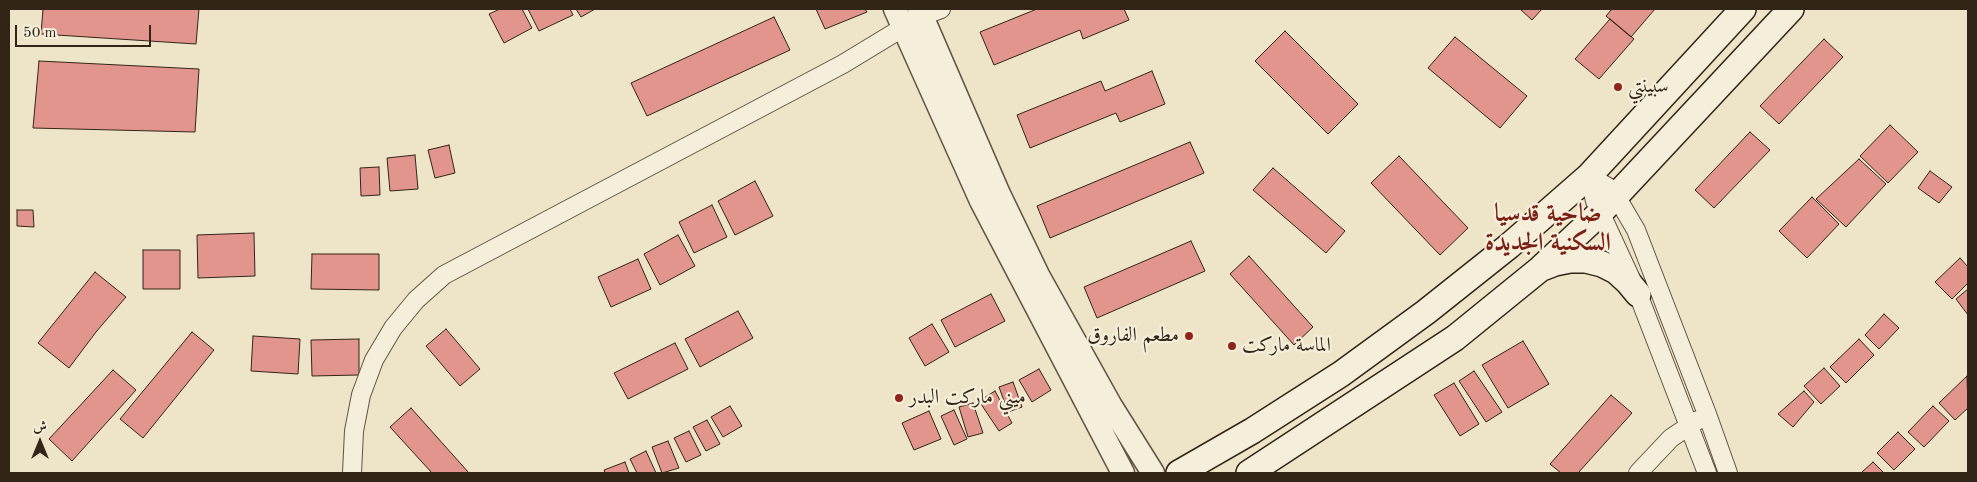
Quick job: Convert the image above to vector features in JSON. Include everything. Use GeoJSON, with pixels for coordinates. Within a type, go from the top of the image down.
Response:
{"type":"FeatureCollection","features":[{"type":"Feature","properties":{"kind":"main road"},"geometry":{"type":"LineString","coordinates":[[1179,473],[1252,432],[1340,374],[1509,246],[1589,176],[1743,9]]}},
{"type":"Feature","properties":{"kind":"main road"},"geometry":{"type":"LineString","coordinates":[[1249,473],[1455,338],[1540,269],[1608,204],[1791,9]]}},
{"type":"Feature","properties":{"kind":"main road"},"geometry":{"type":"LineString","coordinates":[[1540,269],[1554,263],[1570,260],[1586,260],[1602,264],[1622,277],[1638,294]]}},
{"type":"Feature","properties":{"kind":"street"},"geometry":{"type":"LineString","coordinates":[[352,473],[354,431],[361,395],[374,360],[398,321],[416,300],[444,276],[843,64],[899,18],[927,11],[953,114]]}},
{"type":"Feature","properties":{"kind":"street"},"geometry":{"type":"LineString","coordinates":[[899,18],[953,114],[990,197],[1031,278],[1103,411],[1153,473]]}},
{"type":"Feature","properties":{"kind":"street"},"geometry":{"type":"LineString","coordinates":[[1589,176],[1591,189],[1636,230],[1728,473]]}},
{"type":"Feature","properties":{"kind":"street"},"geometry":{"type":"LineString","coordinates":[[1608,204],[1638,294],[1690,424],[1707,473]]}},
{"type":"Feature","properties":{"kind":"street"},"geometry":{"type":"LineString","coordinates":[[1103,411],[1123,473]]}},
{"type":"Feature","properties":{"kind":"street"},"geometry":{"type":"LineString","coordinates":[[1638,473],[1663,446],[1690,424],[1707,414]]}},
{"type":"Feature","properties":{"kind":"building"},"geometry":{"type":"Polygon","coordinates":[[[43,9],[199,9],[196,44],[41,34],[43,9]]]}},
{"type":"Feature","properties":{"kind":"building"},"geometry":{"type":"Polygon","coordinates":[[[500,9],[522,9],[532,28],[504,43],[489,14],[500,9]]]}},
{"type":"Feature","properties":{"kind":"building"},"geometry":{"type":"Polygon","coordinates":[[[528,9],[570,9],[573,15],[539,31],[528,9]]]}},
{"type":"Feature","properties":{"kind":"building"},"geometry":{"type":"Polygon","coordinates":[[[576,9],[595,9],[581,17],[576,9]]]}},
{"type":"Feature","properties":{"kind":"building"},"geometry":{"type":"Polygon","coordinates":[[[816,9],[865,9],[867,12],[825,29],[816,9]]]}},
{"type":"Feature","properties":{"kind":"building"},"geometry":{"type":"Polygon","coordinates":[[[1037,9],[1124,9],[1129,20],[1083,39],[1080,30],[994,65],[980,32],[1037,9]]]}},
{"type":"Feature","properties":{"kind":"building"},"geometry":{"type":"Polygon","coordinates":[[[1520,9],[1542,9],[1532,20],[1520,9]]]}},
{"type":"Feature","properties":{"kind":"building"},"geometry":{"type":"Polygon","coordinates":[[[1612,9],[1655,9],[1631,37],[1606,16],[1612,9]]]}},
{"type":"Feature","properties":{"kind":"building"},"geometry":{"type":"Polygon","coordinates":[[[774,17],[790,50],[647,116],[631,83],[774,17]]]}},
{"type":"Feature","properties":{"kind":"building"},"geometry":{"type":"Polygon","coordinates":[[[1610,19],[1634,39],[1599,79],[1575,59],[1610,19]]]}},
{"type":"Feature","properties":{"kind":"building"},"geometry":{"type":"Polygon","coordinates":[[[1285,31],[1358,104],[1328,134],[1255,61],[1285,31]]]}},
{"type":"Feature","properties":{"kind":"building"},"geometry":{"type":"Polygon","coordinates":[[[1455,37],[1527,96],[1500,128],[1428,68],[1455,37]]]}},
{"type":"Feature","properties":{"kind":"building"},"geometry":{"type":"Polygon","coordinates":[[[1824,39],[1843,57],[1779,124],[1760,106],[1824,39]]]}},
{"type":"Feature","properties":{"kind":"building"},"geometry":{"type":"Polygon","coordinates":[[[39,61],[199,69],[195,132],[33,128],[39,61]]]}},
{"type":"Feature","properties":{"kind":"building"},"geometry":{"type":"Polygon","coordinates":[[[1152,71],[1165,104],[1120,122],[1116,113],[1030,148],[1017,115],[1101,81],[1105,91],[1152,71]]]}},
{"type":"Feature","properties":{"kind":"building"},"geometry":{"type":"Polygon","coordinates":[[[1890,125],[1918,152],[1888,183],[1860,156],[1890,125]]]}},
{"type":"Feature","properties":{"kind":"building"},"geometry":{"type":"Polygon","coordinates":[[[1750,132],[1770,150],[1714,208],[1695,190],[1750,132]]]}},
{"type":"Feature","properties":{"kind":"building"},"geometry":{"type":"Polygon","coordinates":[[[1190,142],[1204,173],[1050,238],[1037,206],[1190,142]]]}},
{"type":"Feature","properties":{"kind":"building"},"geometry":{"type":"Polygon","coordinates":[[[449,145],[455,173],[435,178],[428,150],[449,145]]]}},
{"type":"Feature","properties":{"kind":"building"},"geometry":{"type":"Polygon","coordinates":[[[415,155],[418,189],[390,191],[387,158],[415,155]]]}},
{"type":"Feature","properties":{"kind":"building"},"geometry":{"type":"Polygon","coordinates":[[[1399,156],[1468,228],[1440,255],[1371,183],[1399,156]]]}},
{"type":"Feature","properties":{"kind":"building"},"geometry":{"type":"Polygon","coordinates":[[[1859,159],[1886,184],[1846,227],[1816,199],[1859,159]]]}},
{"type":"Feature","properties":{"kind":"building"},"geometry":{"type":"Polygon","coordinates":[[[379,167],[380,195],[361,196],[360,168],[379,167]]]}},
{"type":"Feature","properties":{"kind":"building"},"geometry":{"type":"Polygon","coordinates":[[[1273,168],[1345,231],[1326,253],[1253,190],[1273,168]]]}},
{"type":"Feature","properties":{"kind":"building"},"geometry":{"type":"Polygon","coordinates":[[[1930,171],[1952,187],[1939,203],[1918,188],[1930,171]]]}},
{"type":"Feature","properties":{"kind":"building"},"geometry":{"type":"Polygon","coordinates":[[[755,181],[773,216],[735,235],[718,201],[755,181]]]}},
{"type":"Feature","properties":{"kind":"building"},"geometry":{"type":"Polygon","coordinates":[[[1812,197],[1839,224],[1807,258],[1779,231],[1812,197]]]}},
{"type":"Feature","properties":{"kind":"building"},"geometry":{"type":"Polygon","coordinates":[[[712,205],[727,237],[694,253],[679,222],[712,205]]]}},
{"type":"Feature","properties":{"kind":"building"},"geometry":{"type":"Polygon","coordinates":[[[17,210],[33,210],[34,227],[17,226],[17,210]]]}},
{"type":"Feature","properties":{"kind":"building"},"geometry":{"type":"Polygon","coordinates":[[[254,233],[255,276],[198,278],[197,235],[254,233]]]}},
{"type":"Feature","properties":{"kind":"building"},"geometry":{"type":"Polygon","coordinates":[[[678,235],[695,266],[660,285],[644,254],[678,235]]]}},
{"type":"Feature","properties":{"kind":"building"},"geometry":{"type":"Polygon","coordinates":[[[1191,241],[1205,271],[1097,318],[1084,287],[1191,241]]]}},
{"type":"Feature","properties":{"kind":"building"},"geometry":{"type":"Polygon","coordinates":[[[143,250],[180,250],[180,289],[143,289],[143,250]]]}},
{"type":"Feature","properties":{"kind":"building"},"geometry":{"type":"Polygon","coordinates":[[[312,254],[379,254],[379,290],[311,289],[312,254]]]}},
{"type":"Feature","properties":{"kind":"building"},"geometry":{"type":"Polygon","coordinates":[[[1249,256],[1313,327],[1294,345],[1230,274],[1249,256]]]}},
{"type":"Feature","properties":{"kind":"building"},"geometry":{"type":"Polygon","coordinates":[[[1960,258],[1968,267],[1968,283],[1952,299],[1935,282],[1960,258]]]}},
{"type":"Feature","properties":{"kind":"building"},"geometry":{"type":"Polygon","coordinates":[[[638,259],[651,289],[611,307],[598,277],[638,259]]]}},
{"type":"Feature","properties":{"kind":"building"},"geometry":{"type":"Polygon","coordinates":[[[95,272],[126,297],[69,368],[38,343],[95,272]]]}},
{"type":"Feature","properties":{"kind":"building"},"geometry":{"type":"Polygon","coordinates":[[[1968,289],[1968,315],[1956,299],[1968,289]]]}},
{"type":"Feature","properties":{"kind":"building"},"geometry":{"type":"Polygon","coordinates":[[[991,294],[1005,321],[955,347],[941,320],[991,294]]]}},
{"type":"Feature","properties":{"kind":"building"},"geometry":{"type":"Polygon","coordinates":[[[738,311],[753,338],[700,367],[685,339],[738,311]]]}},
{"type":"Feature","properties":{"kind":"building"},"geometry":{"type":"Polygon","coordinates":[[[1884,314],[1899,328],[1879,349],[1865,335],[1884,314]]]}},
{"type":"Feature","properties":{"kind":"building"},"geometry":{"type":"Polygon","coordinates":[[[932,324],[949,352],[925,366],[909,338],[932,324]]]}},
{"type":"Feature","properties":{"kind":"building"},"geometry":{"type":"Polygon","coordinates":[[[446,329],[480,369],[460,386],[426,346],[446,329]]]}},
{"type":"Feature","properties":{"kind":"building"},"geometry":{"type":"Polygon","coordinates":[[[192,332],[214,350],[143,438],[120,419],[192,332]]]}},
{"type":"Feature","properties":{"kind":"building"},"geometry":{"type":"Polygon","coordinates":[[[253,336],[300,339],[298,374],[251,371],[253,336]]]}},
{"type":"Feature","properties":{"kind":"building"},"geometry":{"type":"Polygon","coordinates":[[[359,339],[359,375],[312,376],[311,340],[359,339]]]}},
{"type":"Feature","properties":{"kind":"building"},"geometry":{"type":"Polygon","coordinates":[[[1859,339],[1874,355],[1846,383],[1830,367],[1859,339]]]}},
{"type":"Feature","properties":{"kind":"building"},"geometry":{"type":"Polygon","coordinates":[[[1523,341],[1549,384],[1508,408],[1482,365],[1523,341]]]}},
{"type":"Feature","properties":{"kind":"building"},"geometry":{"type":"Polygon","coordinates":[[[675,343],[688,369],[628,399],[614,373],[675,343]]]}},
{"type":"Feature","properties":{"kind":"building"},"geometry":{"type":"Polygon","coordinates":[[[1824,368],[1840,386],[1821,404],[1804,386],[1824,368]]]}},
{"type":"Feature","properties":{"kind":"building"},"geometry":{"type":"Polygon","coordinates":[[[1039,369],[1051,390],[1032,402],[1019,380],[1039,369]]]}},
{"type":"Feature","properties":{"kind":"building"},"geometry":{"type":"Polygon","coordinates":[[[113,370],[136,390],[72,461],[49,439],[113,370]]]}},
{"type":"Feature","properties":{"kind":"building"},"geometry":{"type":"Polygon","coordinates":[[[1474,371],[1502,412],[1486,422],[1459,381],[1474,371]]]}},
{"type":"Feature","properties":{"kind":"building"},"geometry":{"type":"Polygon","coordinates":[[[1967,376],[1968,408],[1955,420],[1939,403],[1967,376]]]}},
{"type":"Feature","properties":{"kind":"building"},"geometry":{"type":"Polygon","coordinates":[[[1013,382],[1022,407],[1008,412],[999,387],[1013,382]]]}},
{"type":"Feature","properties":{"kind":"building"},"geometry":{"type":"Polygon","coordinates":[[[1454,383],[1479,424],[1460,436],[1434,395],[1454,383]]]}},
{"type":"Feature","properties":{"kind":"building"},"geometry":{"type":"Polygon","coordinates":[[[995,391],[1012,423],[999,431],[979,401],[995,391]]]}},
{"type":"Feature","properties":{"kind":"building"},"geometry":{"type":"Polygon","coordinates":[[[1804,391],[1814,402],[1793,427],[1778,414],[1804,391]]]}},
{"type":"Feature","properties":{"kind":"building"},"geometry":{"type":"Polygon","coordinates":[[[1611,395],[1632,413],[1578,473],[1561,473],[1550,464],[1611,395]]]}},
{"type":"Feature","properties":{"kind":"building"},"geometry":{"type":"Polygon","coordinates":[[[973,403],[983,433],[968,437],[959,407],[973,403]]]}},
{"type":"Feature","properties":{"kind":"building"},"geometry":{"type":"Polygon","coordinates":[[[730,406],[742,426],[723,437],[711,417],[730,406]]]}},
{"type":"Feature","properties":{"kind":"building"},"geometry":{"type":"Polygon","coordinates":[[[1933,406],[1949,421],[1924,447],[1908,432],[1933,406]]]}},
{"type":"Feature","properties":{"kind":"building"},"geometry":{"type":"Polygon","coordinates":[[[411,408],[469,473],[432,473],[390,427],[411,408]]]}},
{"type":"Feature","properties":{"kind":"building"},"geometry":{"type":"Polygon","coordinates":[[[954,410],[967,439],[954,445],[941,416],[954,410]]]}},
{"type":"Feature","properties":{"kind":"building"},"geometry":{"type":"Polygon","coordinates":[[[929,411],[941,439],[914,450],[902,423],[929,411]]]}},
{"type":"Feature","properties":{"kind":"building"},"geometry":{"type":"Polygon","coordinates":[[[707,420],[720,444],[706,451],[693,427],[707,420]]]}},
{"type":"Feature","properties":{"kind":"building"},"geometry":{"type":"Polygon","coordinates":[[[689,431],[701,455],[686,462],[674,438],[689,431]]]}},
{"type":"Feature","properties":{"kind":"building"},"geometry":{"type":"Polygon","coordinates":[[[1898,432],[1915,449],[1894,470],[1877,453],[1898,432]]]}},
{"type":"Feature","properties":{"kind":"building"},"geometry":{"type":"Polygon","coordinates":[[[668,441],[679,468],[662,473],[652,447],[668,441]]]}},
{"type":"Feature","properties":{"kind":"building"},"geometry":{"type":"Polygon","coordinates":[[[646,451],[656,473],[637,473],[630,459],[646,451]]]}},
{"type":"Feature","properties":{"kind":"building"},"geometry":{"type":"Polygon","coordinates":[[[625,462],[629,473],[605,473],[604,470],[625,462]]]}},
{"type":"Feature","properties":{"kind":"building"},"geometry":{"type":"Polygon","coordinates":[[[1873,462],[1884,473],[1861,473],[1873,462]]]}},
{"type":"Feature","properties":{"kind":"place","name":"سبينتي"},"geometry":{"type":"Point","coordinates":[1618,87]}},
{"type":"Feature","properties":{"kind":"place","name":"مطعم الفاروق"},"geometry":{"type":"Point","coordinates":[1189,336]}},
{"type":"Feature","properties":{"kind":"place","name":"الماسة ماركت"},"geometry":{"type":"Point","coordinates":[1232,346]}},
{"type":"Feature","properties":{"kind":"place","name":"ميني ماركت البدر"},"geometry":{"type":"Point","coordinates":[899,398]}},
{"type":"Feature","properties":{"kind":"district","name":"ضاحية قدسيا السكنية الجديدة"},"geometry":{"type":"Point","coordinates":[1548,228]}}]}
